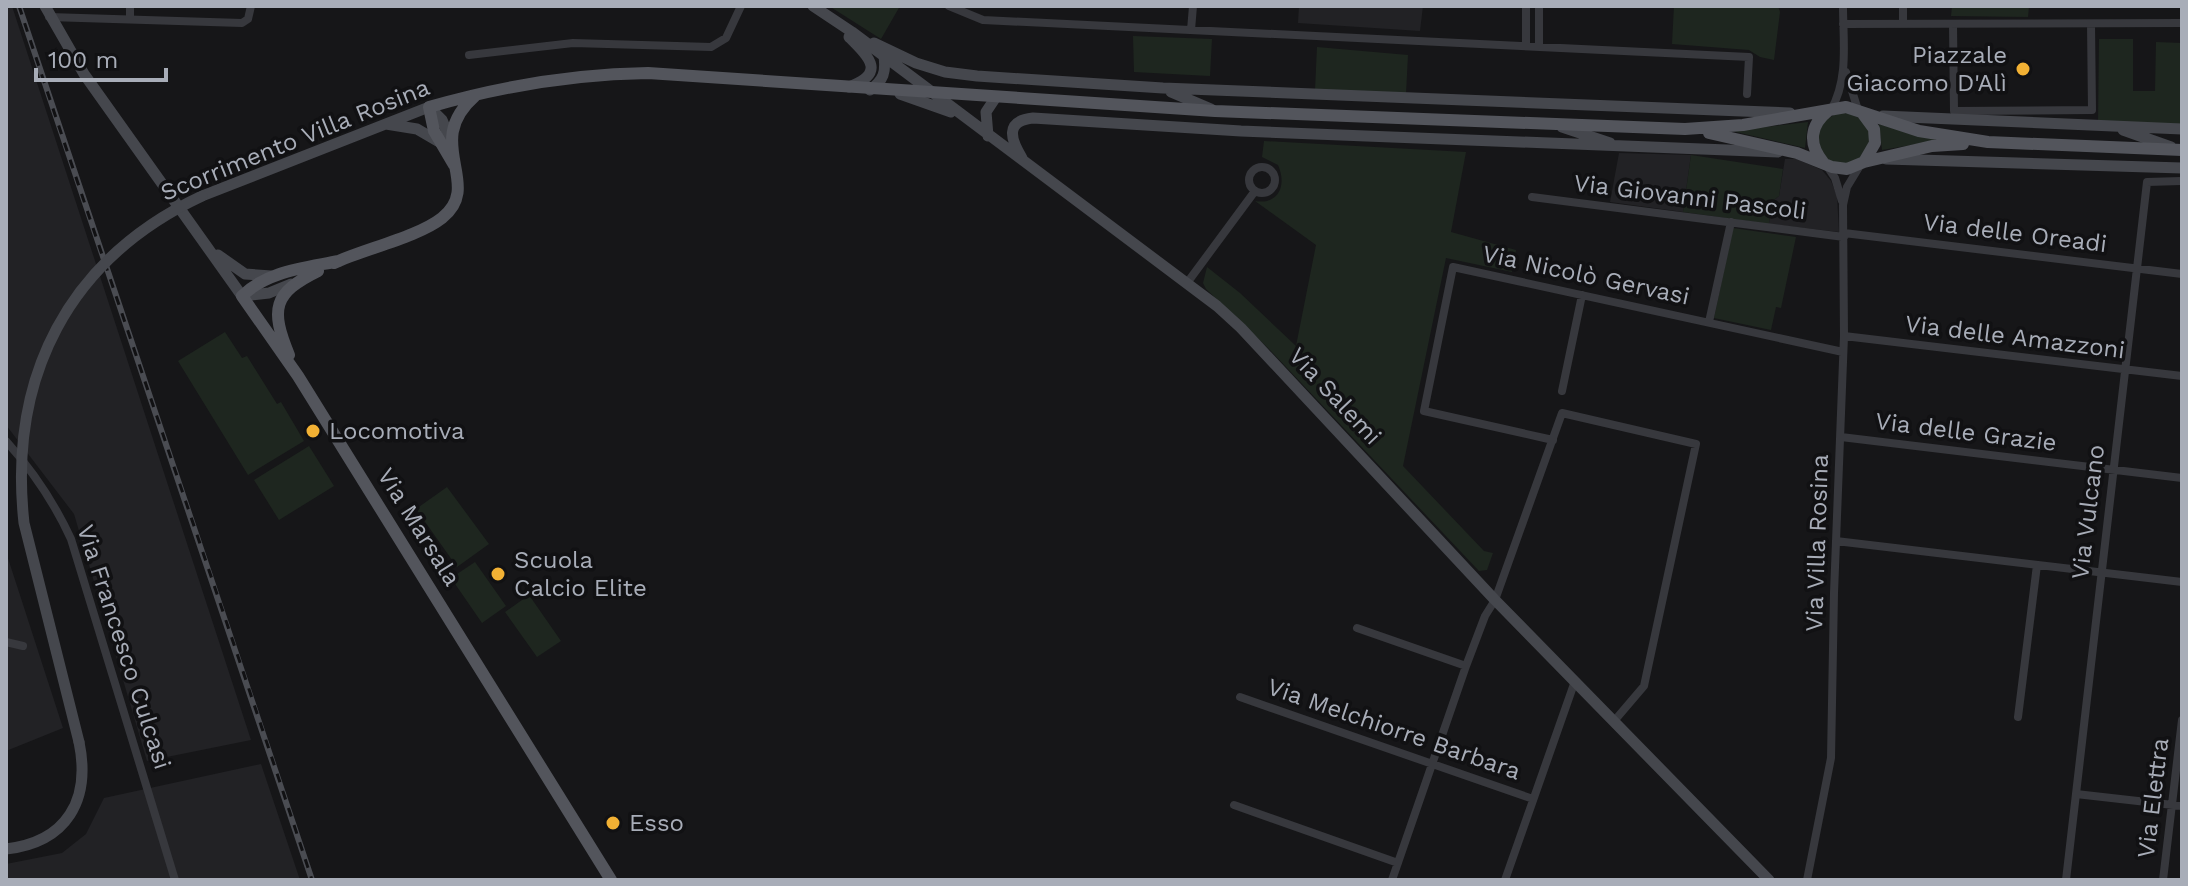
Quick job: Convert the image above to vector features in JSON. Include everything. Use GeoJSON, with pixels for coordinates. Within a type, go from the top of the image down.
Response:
{"type":"FeatureCollection","features":[{"type":"Feature","properties":{"kind":"main road","name":"Scorrimento Villa Rosina"},"geometry":{"type":"LineString","coordinates":[[429,107],[519,84],[601,74],[698,76],[1215,111],[1685,129]]}},
{"type":"Feature","properties":{"kind":"main road"},"geometry":{"type":"LineString","coordinates":[[446,141],[455,118],[481,92]]}},
{"type":"Feature","properties":{"kind":"main road"},"geometry":{"type":"LineString","coordinates":[[298,376],[283,341],[279,320],[279,304],[291,284],[443,218],[457,198],[459,176],[446,141],[429,118],[429,107]]}},
{"type":"Feature","properties":{"kind":"main road"},"geometry":{"type":"LineString","coordinates":[[1685,129],[1743,125],[1846,107],[1919,131],[1988,142]]}},
{"type":"Feature","properties":{"kind":"main road"},"geometry":{"type":"LineString","coordinates":[[1824,163],[1813,145],[1813,135],[1815,125],[1829,110]]}},
{"type":"Feature","properties":{"kind":"main road"},"geometry":{"type":"LineString","coordinates":[[1862,112],[1875,136],[1873,150],[1863,163]]}},
{"type":"Feature","properties":{"kind":"main road"},"geometry":{"type":"LineString","coordinates":[[1685,129],[1734,137],[1797,153],[1840,169],[1932,146],[1988,142],[2181,150]]}},
{"type":"Feature","properties":{"kind":"main road"},"geometry":{"type":"LineString","coordinates":[[242,296],[257,282],[339,261]]}},
{"type":"Feature","properties":{"kind":"main road","name":"Via Marsala"},"geometry":{"type":"LineString","coordinates":[[242,296],[298,376],[611,880]]}},
{"type":"Feature","properties":{"kind":"street"},"geometry":{"type":"LineString","coordinates":[[130,6],[130,18]]}},
{"type":"Feature","properties":{"kind":"street"},"geometry":{"type":"LineString","coordinates":[[47,11],[67,16],[242,23],[248,19],[251,6]]}},
{"type":"Feature","properties":{"kind":"street"},"geometry":{"type":"LineString","coordinates":[[469,55],[573,43],[711,47],[726,38],[741,6]]}},
{"type":"Feature","properties":{"kind":"street","name":"Via Salemi"},"geometry":{"type":"LineString","coordinates":[[813,6],[1187,283],[1241,328],[1495,600],[1769,880]]}},
{"type":"Feature","properties":{"kind":"street"},"geometry":{"type":"LineString","coordinates":[[949,6],[983,20],[1749,57],[1747,94]]}},
{"type":"Feature","properties":{"kind":"street"},"geometry":{"type":"LineString","coordinates":[[1191,30],[1193,6]]}},
{"type":"Feature","properties":{"kind":"street"},"geometry":{"type":"LineString","coordinates":[[1526,6],[1526,45]]}},
{"type":"Feature","properties":{"kind":"street"},"geometry":{"type":"LineString","coordinates":[[1539,6],[1539,45]]}},
{"type":"Feature","properties":{"kind":"street"},"geometry":{"type":"LineString","coordinates":[[1829,110],[1839,97],[1844,63],[1843,6]]}},
{"type":"Feature","properties":{"kind":"street"},"geometry":{"type":"LineString","coordinates":[[1903,6],[1903,24]]}},
{"type":"Feature","properties":{"kind":"street","name":"Via Marsala"},"geometry":{"type":"LineString","coordinates":[[47,11],[84,74],[242,296]]}},
{"type":"Feature","properties":{"kind":"street"},"geometry":{"type":"LineString","coordinates":[[832,19],[864,52],[871,65],[867,79],[847,88]]}},
{"type":"Feature","properties":{"kind":"street"},"geometry":{"type":"LineString","coordinates":[[1843,24],[2182,23]]}},
{"type":"Feature","properties":{"kind":"street"},"geometry":{"type":"LineString","coordinates":[[1953,24],[1954,111],[2092,110],[2091,24]]}},
{"type":"Feature","properties":{"kind":"street"},"geometry":{"type":"LineString","coordinates":[[852,32],[916,63],[945,72],[1163,88],[1810,114]]}},
{"type":"Feature","properties":{"kind":"street"},"geometry":{"type":"LineString","coordinates":[[884,56],[885,73],[877,90],[933,104],[969,121]]}},
{"type":"Feature","properties":{"kind":"street"},"geometry":{"type":"LineString","coordinates":[[1844,63],[1862,112],[1930,120],[2182,129]]}},
{"type":"Feature","properties":{"kind":"street"},"geometry":{"type":"LineString","coordinates":[[1163,88],[1215,111]]}},
{"type":"Feature","properties":{"kind":"street"},"geometry":{"type":"LineString","coordinates":[[988,136],[986,112],[996,97]]}},
{"type":"Feature","properties":{"kind":"street","name":"Scorrimento Villa Rosina"},"geometry":{"type":"LineString","coordinates":[[6,849],[43,840],[67,820],[75,808],[83,780],[79,742],[24,523],[20,487],[25,418],[32,389],[60,322],[80,290],[99,268],[138,232],[175,209],[429,107]]}},
{"type":"Feature","properties":{"kind":"street"},"geometry":{"type":"LineString","coordinates":[[1024,162],[1012,142],[1012,133],[1022,119],[1033,118],[1257,132],[1797,153]]}},
{"type":"Feature","properties":{"kind":"street"},"geometry":{"type":"LineString","coordinates":[[386,124],[417,129],[446,141]]}},
{"type":"Feature","properties":{"kind":"street"},"geometry":{"type":"LineString","coordinates":[[1554,124],[1627,148]]}},
{"type":"Feature","properties":{"kind":"street"},"geometry":{"type":"LineString","coordinates":[[2111,126],[2181,150]]}},
{"type":"Feature","properties":{"kind":"street"},"geometry":{"type":"LineString","coordinates":[[1878,159],[2182,168]]}},
{"type":"Feature","properties":{"kind":"street","name":"Via Villa Rosina"},"geometry":{"type":"LineString","coordinates":[[1824,163],[1835,178],[1843,205]]}},
{"type":"Feature","properties":{"kind":"street","name":"Via Villa Rosina"},"geometry":{"type":"LineString","coordinates":[[1807,880],[1831,758],[1844,336],[1843,205],[1847,187],[1863,163]]}},
{"type":"Feature","properties":{"kind":"street","name":"Via Vulcano"},"geometry":{"type":"LineString","coordinates":[[2066,880],[2147,182],[2181,181]]}},
{"type":"Feature","properties":{"kind":"street"},"geometry":{"type":"LineString","coordinates":[[1187,283],[1255,191]]}},
{"type":"Feature","properties":{"kind":"street","name":"Via Giovanni Pascoli"},"geometry":{"type":"LineString","coordinates":[[1532,197],[1844,235]]}},
{"type":"Feature","properties":{"kind":"street"},"geometry":{"type":"LineString","coordinates":[[1709,322],[1731,222]]}},
{"type":"Feature","properties":{"kind":"street","name":"Via delle Oreadi"},"geometry":{"type":"LineString","coordinates":[[1844,235],[2182,274]]}},
{"type":"Feature","properties":{"kind":"street"},"geometry":{"type":"LineString","coordinates":[[208,248],[245,274],[275,276]]}},
{"type":"Feature","properties":{"kind":"street","name":"Via Nicolò Gervasi"},"geometry":{"type":"LineString","coordinates":[[1553,440],[1424,411],[1453,267],[1843,352]]}},
{"type":"Feature","properties":{"kind":"street"},"geometry":{"type":"LineString","coordinates":[[242,296],[269,293],[291,284]]}},
{"type":"Feature","properties":{"kind":"street"},"geometry":{"type":"LineString","coordinates":[[1562,391],[1582,295]]}},
{"type":"Feature","properties":{"kind":"street","name":"Via delle Amazzoni"},"geometry":{"type":"LineString","coordinates":[[1844,336],[2182,376]]}},
{"type":"Feature","properties":{"kind":"street"},"geometry":{"type":"LineString","coordinates":[[1392,880],[1466,666],[1485,616],[1495,600],[1562,413],[1696,444],[1644,686],[1615,720]]}},
{"type":"Feature","properties":{"kind":"street","name":"Via delle Grazie"},"geometry":{"type":"LineString","coordinates":[[1841,437],[2182,478]]}},
{"type":"Feature","properties":{"kind":"street","name":"Via Francesco Culcasi"},"geometry":{"type":"LineString","coordinates":[[6,441],[57,508],[71,539],[175,880]]}},
{"type":"Feature","properties":{"kind":"street"},"geometry":{"type":"LineString","coordinates":[[1836,541],[2182,582]]}},
{"type":"Feature","properties":{"kind":"street"},"geometry":{"type":"LineString","coordinates":[[2018,717],[2037,565]]}},
{"type":"Feature","properties":{"kind":"street"},"geometry":{"type":"LineString","coordinates":[[1357,628],[1466,666]]}},
{"type":"Feature","properties":{"kind":"street"},"geometry":{"type":"LineString","coordinates":[[6,642],[23,646]]}},
{"type":"Feature","properties":{"kind":"street"},"geometry":{"type":"LineString","coordinates":[[1505,880],[1575,681]]}},
{"type":"Feature","properties":{"kind":"street","name":"Via Melchiorre Barbara"},"geometry":{"type":"LineString","coordinates":[[1240,697],[1533,799]]}},
{"type":"Feature","properties":{"kind":"street","name":"Via Elettra"},"geometry":{"type":"LineString","coordinates":[[2163,880],[2182,720]]}},
{"type":"Feature","properties":{"kind":"street"},"geometry":{"type":"LineString","coordinates":[[2076,794],[2182,806]]}},
{"type":"Feature","properties":{"kind":"street"},"geometry":{"type":"LineString","coordinates":[[1234,805],[1398,863]]}},
{"type":"Feature","properties":{"kind":"shaded area"},"geometry":{"type":"Polygon","coordinates":[[[6,6],[12,6],[251,740],[147,761],[74,514],[6,425],[6,6]]]}},
{"type":"Feature","properties":{"kind":"shaded area"},"geometry":{"type":"Polygon","coordinates":[[[829,6],[900,6],[881,39],[829,6]]]}},
{"type":"Feature","properties":{"kind":"shaded area"},"geometry":{"type":"Polygon","coordinates":[[[1299,6],[1423,6],[1420,31],[1298,23],[1299,6]]]}},
{"type":"Feature","properties":{"kind":"shaded area"},"geometry":{"type":"Polygon","coordinates":[[[1674,6],[1778,6],[1780,12],[1774,60],[1760,57],[1749,50],[1672,44],[1674,6]]]}},
{"type":"Feature","properties":{"kind":"shaded area"},"geometry":{"type":"Polygon","coordinates":[[[1952,6],[2029,6],[2028,17],[1951,16],[1952,6]]]}},
{"type":"Feature","properties":{"kind":"shaded area"},"geometry":{"type":"Polygon","coordinates":[[[1133,36],[1212,39],[1210,76],[1134,72],[1133,36]]]}},
{"type":"Feature","properties":{"kind":"shaded area"},"geometry":{"type":"Polygon","coordinates":[[[2099,39],[2133,39],[2133,91],[2155,91],[2156,42],[2182,43],[2182,126],[2098,124],[2099,39]]]}},
{"type":"Feature","properties":{"kind":"shaded area"},"geometry":{"type":"Polygon","coordinates":[[[1317,47],[1408,55],[1406,94],[1315,90],[1317,47]]]}},
{"type":"Feature","properties":{"kind":"shaded area"},"geometry":{"type":"Polygon","coordinates":[[[1844,113],[1862,121],[1870,139],[1862,157],[1844,165],[1826,157],[1818,139],[1826,121],[1844,113]]]}},
{"type":"Feature","properties":{"kind":"shaded area"},"geometry":{"type":"Polygon","coordinates":[[[1808,122],[1805,148],[1732,131],[1808,122]]]}},
{"type":"Feature","properties":{"kind":"shaded area"},"geometry":{"type":"Polygon","coordinates":[[[1879,124],[1935,139],[1935,141],[1882,150],[1879,124]]]}},
{"type":"Feature","properties":{"kind":"shaded area"},"geometry":{"type":"Polygon","coordinates":[[[1264,141],[1466,152],[1451,232],[1516,250],[1512,272],[1446,258],[1403,466],[1484,551],[1493,553],[1487,570],[1479,571],[1268,348],[1206,289],[1203,283],[1207,267],[1240,293],[1296,346],[1316,245],[1255,201],[1275,197],[1282,180],[1278,165],[1262,157],[1264,141]]]}},
{"type":"Feature","properties":{"kind":"shaded area"},"geometry":{"type":"Polygon","coordinates":[[[1619,153],[1691,155],[1683,212],[1610,202],[1619,153]]]}},
{"type":"Feature","properties":{"kind":"shaded area"},"geometry":{"type":"Polygon","coordinates":[[[1691,155],[1783,169],[1779,196],[1771,202],[1769,224],[1683,212],[1691,155]]]}},
{"type":"Feature","properties":{"kind":"shaded area"},"geometry":{"type":"Polygon","coordinates":[[[1785,159],[1797,159],[1822,170],[1831,181],[1837,196],[1839,232],[1769,224],[1771,202],[1779,196],[1785,159]]]}},
{"type":"Feature","properties":{"kind":"shaded area"},"geometry":{"type":"Polygon","coordinates":[[[1733,228],[1796,237],[1781,308],[1776,307],[1771,330],[1714,318],[1733,228]]]}},
{"type":"Feature","properties":{"kind":"shaded area"},"geometry":{"type":"Polygon","coordinates":[[[225,332],[242,358],[247,356],[277,404],[281,402],[304,441],[248,475],[178,361],[225,332]]]}},
{"type":"Feature","properties":{"kind":"shaded area"},"geometry":{"type":"Polygon","coordinates":[[[309,446],[334,486],[279,520],[254,480],[309,446]]]}},
{"type":"Feature","properties":{"kind":"shaded area"},"geometry":{"type":"Polygon","coordinates":[[[447,487],[489,544],[457,567],[416,509],[447,487]]]}},
{"type":"Feature","properties":{"kind":"shaded area"},"geometry":{"type":"Polygon","coordinates":[[[6,552],[63,728],[6,751],[6,552]]]}},
{"type":"Feature","properties":{"kind":"shaded area"},"geometry":{"type":"Polygon","coordinates":[[[475,562],[506,606],[482,623],[451,578],[475,562]]]}},
{"type":"Feature","properties":{"kind":"shaded area"},"geometry":{"type":"Polygon","coordinates":[[[529,595],[561,641],[537,657],[505,612],[529,595]]]}},
{"type":"Feature","properties":{"kind":"shaded area"},"geometry":{"type":"Polygon","coordinates":[[[261,764],[300,880],[6,880],[6,864],[62,853],[86,834],[104,798],[261,764]]]}},
{"type":"Feature","properties":{"kind":"railway"},"geometry":{"type":"LineString","coordinates":[[19,6],[312,880]]}},
{"type":"Feature","properties":{"kind":"place","name":"Piazzale Giacomo D'Alì"},"geometry":{"type":"Point","coordinates":[2023,69]}},
{"type":"Feature","properties":{"kind":"place","name":"Locomotiva"},"geometry":{"type":"Point","coordinates":[313,431]}},
{"type":"Feature","properties":{"kind":"place","name":"Scuola Calcio Elite"},"geometry":{"type":"Point","coordinates":[498,574]}},
{"type":"Feature","properties":{"kind":"place","name":"Esso"},"geometry":{"type":"Point","coordinates":[613,823]}}]}
